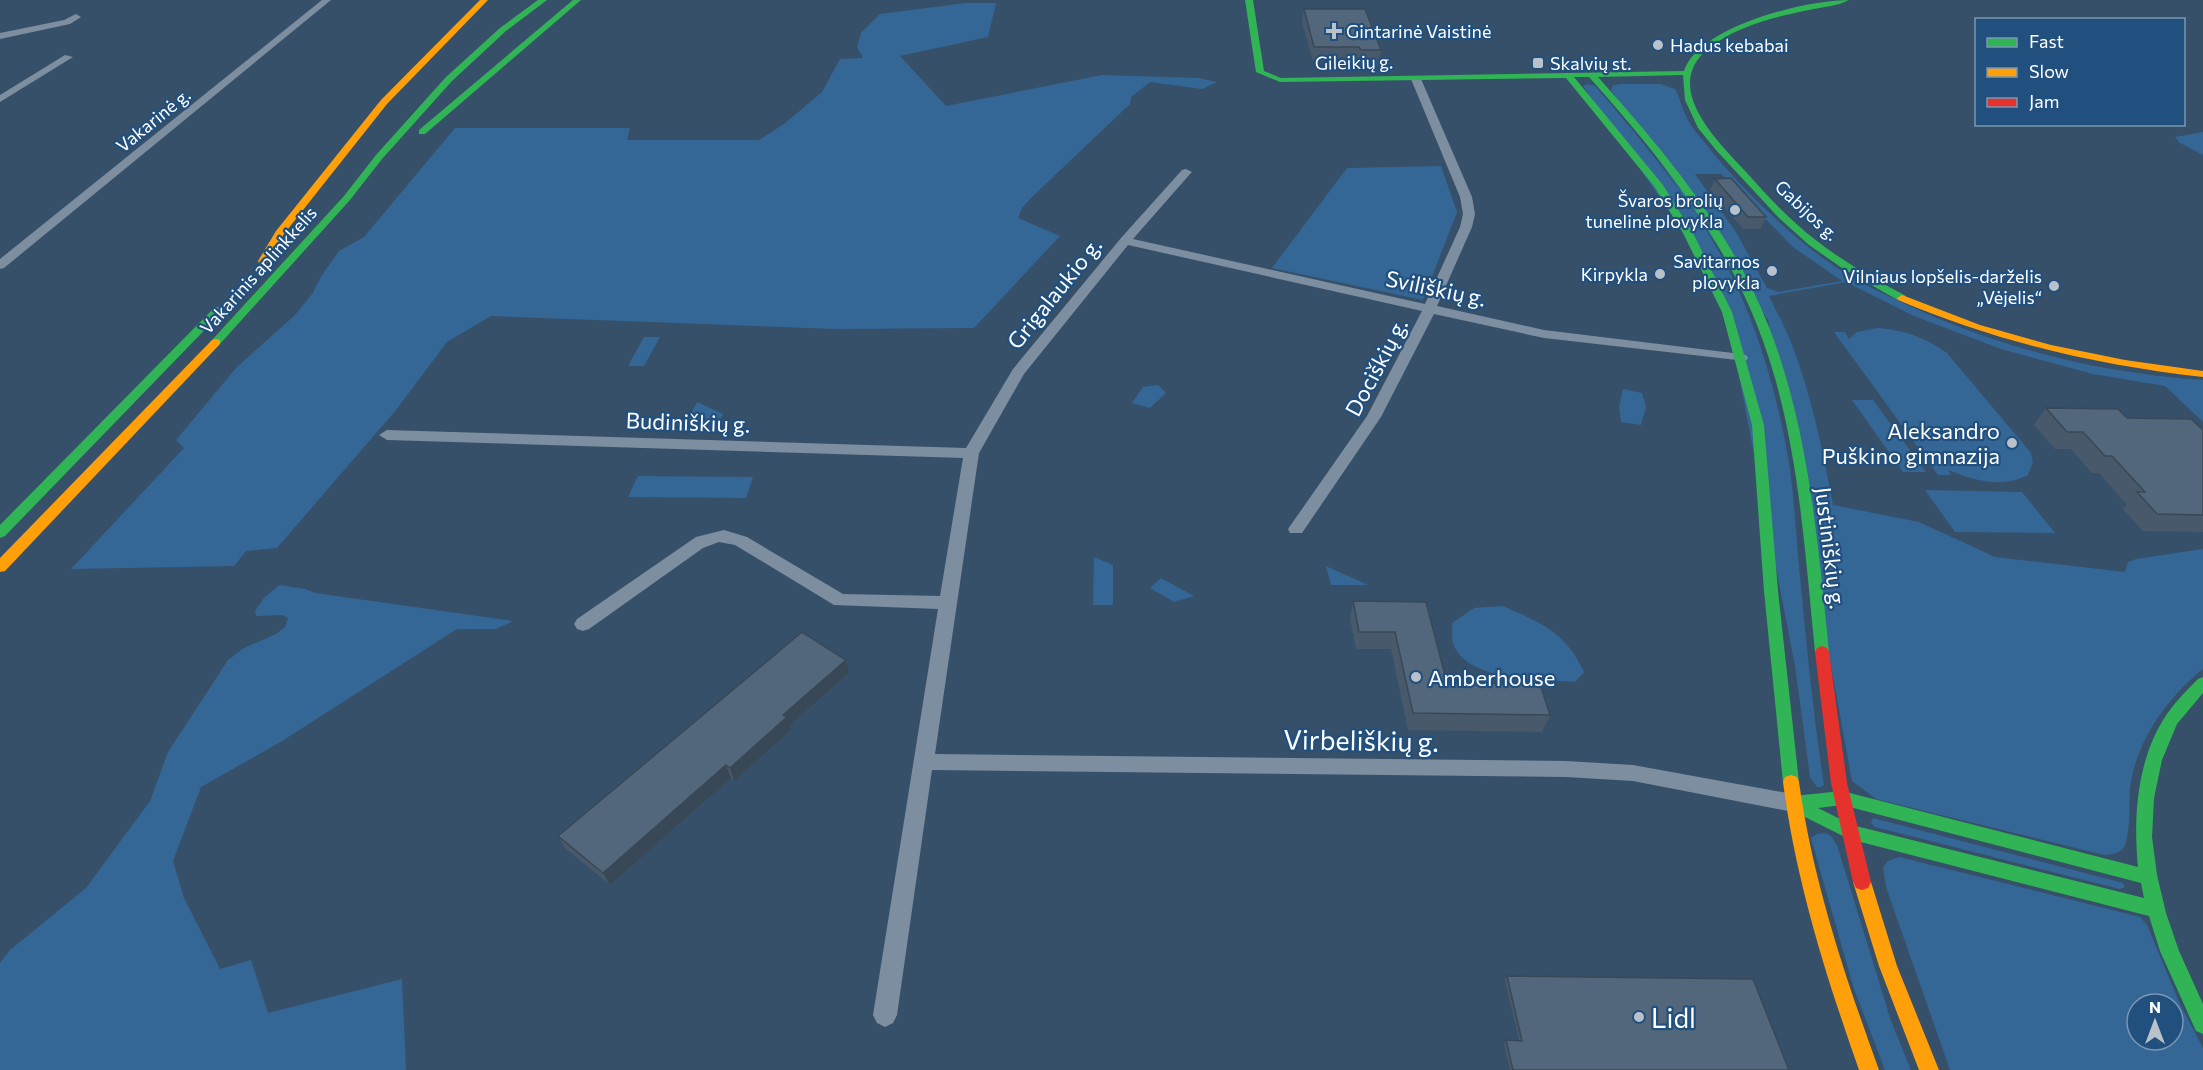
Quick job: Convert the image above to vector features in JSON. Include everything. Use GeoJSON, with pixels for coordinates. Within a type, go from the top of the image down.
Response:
{"type":"FeatureCollection","features":[{"type":"Feature","properties":{"kind":"main road","name":"Vakarinis aplinkkelis"},"geometry":{"type":"LineString","coordinates":[[343,177],[259,265],[280,233],[384,102],[484,0]]}},
{"type":"Feature","properties":{"kind":"main road"},"geometry":{"type":"LineString","coordinates":[[367,150],[421,89],[458,53],[499,18],[527,0]]}},
{"type":"Feature","properties":{"kind":"main road","name":"Vakarinis aplinkkelis"},"geometry":{"type":"LineString","coordinates":[[0,567],[238,319],[473,53],[510,22],[543,0]]}},
{"type":"Feature","properties":{"kind":"main road"},"geometry":{"type":"LineString","coordinates":[[347,198],[577,0]]}},
{"type":"Feature","properties":{"kind":"main road","name":"Gileikių g."},"geometry":{"type":"LineString","coordinates":[[1249,0],[1260,72],[1265,76],[1280,80],[1686,77]]}},
{"type":"Feature","properties":{"kind":"main road"},"geometry":{"type":"LineString","coordinates":[[1686,77],[1701,51],[1719,38],[1845,0]]}},
{"type":"Feature","properties":{"kind":"main road","name":"Gabijos g."},"geometry":{"type":"LineString","coordinates":[[1686,77],[1687,96],[1696,118],[1722,152],[1801,233],[1859,274],[1923,307],[2012,340],[2096,361],[2203,374]]}},
{"type":"Feature","properties":{"kind":"main road"},"geometry":{"type":"LineString","coordinates":[[1571,78],[1658,185],[1688,233],[1726,312],[1741,358],[1758,425],[1771,591],[1793,803],[1817,912],[1869,1070]]}},
{"type":"Feature","properties":{"kind":"main road","name":"Justiniškių g."},"geometry":{"type":"LineString","coordinates":[[1595,78],[1678,176],[1713,229],[1751,298],[1776,363],[1795,437],[1842,798],[1849,832],[1875,928],[1929,1070]]}},
{"type":"Feature","properties":{"kind":"main road","name":"Vakarinis aplinkkelis"},"geometry":{"type":"LineString","coordinates":[[0,533],[225,301]]}},
{"type":"Feature","properties":{"kind":"main road"},"geometry":{"type":"LineString","coordinates":[[2203,684],[2183,702],[2171,718],[2154,757],[2142,811],[2147,877],[2154,909],[2174,965],[2203,1024]]}},
{"type":"Feature","properties":{"kind":"main road"},"geometry":{"type":"LineString","coordinates":[[1793,803],[1842,798],[2147,877]]}},
{"type":"Feature","properties":{"kind":"main road"},"geometry":{"type":"LineString","coordinates":[[1793,803],[1849,832],[2154,909]]}},
{"type":"Feature","properties":{"kind":"street","name":"Vakarinė g."},"geometry":{"type":"LineString","coordinates":[[0,265],[6,255],[327,0]]}},
{"type":"Feature","properties":{"kind":"street"},"geometry":{"type":"LineString","coordinates":[[0,36],[67,22],[76,17]]}},
{"type":"Feature","properties":{"kind":"street"},"geometry":{"type":"LineString","coordinates":[[0,99],[68,57]]}},
{"type":"Feature","properties":{"kind":"street","name":"Dociškių g."},"geometry":{"type":"LineString","coordinates":[[1296,529],[1364,434],[1430,308],[1466,227],[1469,214],[1462,187],[1416,79]]}},
{"type":"Feature","properties":{"kind":"street","name":"Grigalaukio g."},"geometry":{"type":"LineString","coordinates":[[885,1015],[926,762],[970,461],[1018,372],[1125,241],[1186,172]]}},
{"type":"Feature","properties":{"kind":"street","name":"Sviliškių g."},"geometry":{"type":"LineString","coordinates":[[1125,241],[1545,334],[1741,358]]}},
{"type":"Feature","properties":{"kind":"street","name":"Budiniškių g."},"geometry":{"type":"LineString","coordinates":[[387,435],[970,461]]}},
{"type":"Feature","properties":{"kind":"street"},"geometry":{"type":"LineString","coordinates":[[583,624],[703,540],[722,535],[741,541],[840,600],[948,603]]}},
{"type":"Feature","properties":{"kind":"street","name":"Virbeliškių g."},"geometry":{"type":"LineString","coordinates":[[926,762],[1566,769],[1633,773],[1692,782],[1793,803]]}},
{"type":"Feature","properties":{"kind":"shaded area"},"geometry":{"type":"Polygon","coordinates":[[[966,3],[996,3],[988,37],[900,56],[946,106],[1102,75],[1198,78],[1217,82],[1202,89],[1150,82],[1131,97],[1130,104],[1033,196],[1022,208],[1018,218],[1060,236],[974,328],[834,329],[491,316],[447,342],[396,410],[277,548],[246,551],[234,566],[71,569],[184,448],[176,440],[236,368],[295,315],[312,294],[339,251],[364,237],[455,128],[630,128],[627,140],[759,140],[784,124],[822,92],[840,59],[863,58],[857,47],[861,33],[880,14],[966,3]]]}},
{"type":"Feature","properties":{"kind":"shaded area"},"geometry":{"type":"Polygon","coordinates":[[[1587,84],[1595,86],[1616,111],[1695,213],[1713,241],[1742,298],[1763,354],[1779,412],[1790,468],[1808,661],[1824,785],[1821,787],[1817,787],[1810,777],[1795,666],[1722,288],[1583,86],[1587,84]]]}},
{"type":"Feature","properties":{"kind":"shaded area"},"geometry":{"type":"Polygon","coordinates":[[[1660,84],[1675,89],[1694,130],[1735,179],[1808,247],[1870,287],[1949,323],[2019,347],[2128,372],[2203,380],[2203,422],[2165,386],[2093,374],[2001,349],[1914,316],[1846,282],[1769,296],[1789,336],[1805,382],[1821,443],[1833,505],[1919,522],[1995,557],[2125,572],[2128,562],[2136,559],[2203,549],[2203,669],[2177,693],[2146,737],[2133,771],[2128,834],[2124,847],[2120,851],[2104,855],[1876,799],[1852,781],[1768,320],[1611,90],[1613,85],[1660,84]],[[1695,174],[1736,232],[1767,288],[1778,292],[1842,281],[1793,247],[1721,174],[1695,174]]]}},
{"type":"Feature","properties":{"kind":"shaded area"},"geometry":{"type":"Polygon","coordinates":[[[2203,132],[2203,155],[2180,143],[2175,137],[2203,132]]]}},
{"type":"Feature","properties":{"kind":"shaded area"},"geometry":{"type":"Polygon","coordinates":[[[1441,166],[1457,212],[1423,300],[1272,268],[1347,168],[1441,166]]]}},
{"type":"Feature","properties":{"kind":"shaded area"},"geometry":{"type":"Polygon","coordinates":[[[1878,328],[1915,336],[1947,353],[2031,453],[2033,462],[2028,475],[2008,482],[1988,482],[1948,470],[1951,475],[1938,475],[1834,332],[1845,332],[1849,339],[1857,332],[1878,328]]]}},
{"type":"Feature","properties":{"kind":"shaded area"},"geometry":{"type":"Polygon","coordinates":[[[644,337],[660,337],[644,366],[628,366],[644,337]]]}},
{"type":"Feature","properties":{"kind":"shaded area"},"geometry":{"type":"Polygon","coordinates":[[[1158,385],[1166,393],[1150,408],[1132,403],[1143,387],[1158,385]]]}},
{"type":"Feature","properties":{"kind":"shaded area"},"geometry":{"type":"Polygon","coordinates":[[[1623,389],[1642,393],[1646,407],[1641,425],[1621,422],[1619,407],[1623,389]]]}},
{"type":"Feature","properties":{"kind":"shaded area"},"geometry":{"type":"Polygon","coordinates":[[[1852,400],[1873,400],[1926,472],[1903,472],[1852,400]]]}},
{"type":"Feature","properties":{"kind":"shaded area"},"geometry":{"type":"Polygon","coordinates":[[[697,402],[723,414],[719,422],[687,421],[697,402]]]}},
{"type":"Feature","properties":{"kind":"shaded area"},"geometry":{"type":"Polygon","coordinates":[[[638,476],[753,477],[746,498],[628,497],[638,476]]]}},
{"type":"Feature","properties":{"kind":"shaded area"},"geometry":{"type":"Polygon","coordinates":[[[1925,490],[2022,492],[2055,533],[1955,532],[1925,490]]]}},
{"type":"Feature","properties":{"kind":"shaded area"},"geometry":{"type":"Polygon","coordinates":[[[1094,557],[1113,565],[1113,605],[1093,605],[1094,557]]]}},
{"type":"Feature","properties":{"kind":"shaded area"},"geometry":{"type":"Polygon","coordinates":[[[1326,566],[1368,585],[1331,585],[1326,566]]]}},
{"type":"Feature","properties":{"kind":"shaded area"},"geometry":{"type":"Polygon","coordinates":[[[1161,578],[1194,596],[1174,602],[1150,588],[1161,578]]]}},
{"type":"Feature","properties":{"kind":"shaded area"},"geometry":{"type":"Polygon","coordinates":[[[279,585],[315,593],[513,621],[496,629],[457,629],[279,743],[201,787],[173,861],[184,898],[220,969],[251,960],[268,1013],[402,979],[406,1070],[0,1070],[0,963],[10,950],[86,888],[150,801],[168,752],[228,660],[244,648],[276,634],[285,627],[288,618],[282,615],[256,616],[255,611],[263,599],[279,585]]]}},
{"type":"Feature","properties":{"kind":"shaded area"},"geometry":{"type":"Polygon","coordinates":[[[1503,606],[1551,630],[1569,647],[1584,672],[1575,682],[1508,676],[1475,666],[1462,658],[1453,644],[1452,623],[1474,608],[1503,606]]]}},
{"type":"Feature","properties":{"kind":"shaded area"},"geometry":{"type":"Polygon","coordinates":[[[1873,818],[2123,883],[2125,887],[2120,889],[1875,827],[1871,823],[1873,818]]]}},
{"type":"Feature","properties":{"kind":"shaded area"},"geometry":{"type":"Polygon","coordinates":[[[1826,833],[1837,845],[1891,1021],[1911,1070],[1885,1070],[1854,989],[1811,838],[1817,834],[1826,833]]]}},
{"type":"Feature","properties":{"kind":"shaded area"},"geometry":{"type":"Polygon","coordinates":[[[1899,857],[2140,917],[2147,925],[2175,992],[2125,992],[2125,1052],[2185,1052],[2185,1014],[2203,1048],[2203,1070],[1950,1070],[1886,887],[1883,867],[1888,861],[1899,857]]]}},
{"type":"Feature","properties":{"kind":"building"},"geometry":{"type":"Polygon","coordinates":[[[1304,9],[1365,9],[1381,50],[1361,50],[1359,47],[1314,47],[1304,9]]]}},
{"type":"Feature","properties":{"kind":"building"},"geometry":{"type":"Polygon","coordinates":[[[1731,178],[1766,217],[1748,217],[1715,179],[1731,178]]]}},
{"type":"Feature","properties":{"kind":"building","name":"Aleksandro Puškino gimnazija"},"geometry":{"type":"Polygon","coordinates":[[[2046,408],[2118,409],[2127,418],[2191,419],[2203,430],[2203,515],[2157,514],[2137,492],[2145,492],[2112,456],[2105,456],[2083,432],[2067,432],[2046,408]]]}},
{"type":"Feature","properties":{"kind":"building"},"geometry":{"type":"Polygon","coordinates":[[[1353,601],[1426,602],[1447,683],[1540,684],[1550,715],[1413,713],[1395,632],[1359,632],[1353,601]]]}},
{"type":"Feature","properties":{"kind":"building"},"geometry":{"type":"Polygon","coordinates":[[[802,632],[846,660],[783,715],[787,717],[730,768],[726,765],[603,873],[558,836],[802,632]]]}},
{"type":"Feature","properties":{"kind":"building","name":"Lidl"},"geometry":{"type":"Polygon","coordinates":[[[1507,976],[1753,979],[1789,1070],[1513,1070],[1506,1040],[1522,1041],[1507,976]]]}},
{"type":"Feature","properties":{"kind":"traffic: fast"},"geometry":{"type":"LineString","coordinates":[[216,342],[347,198],[379,157],[449,79],[503,29],[543,0]]}},
{"type":"Feature","properties":{"kind":"traffic: fast"},"geometry":{"type":"LineString","coordinates":[[422,132],[577,0]]}},
{"type":"Feature","properties":{"kind":"traffic: fast"},"geometry":{"type":"LineString","coordinates":[[1249,0],[1260,72],[1280,80],[1686,73]]}},
{"type":"Feature","properties":{"kind":"traffic: fast"},"geometry":{"type":"LineString","coordinates":[[1845,0],[1784,13],[1720,36],[1692,61],[1686,80],[1687,94],[1698,121],[1708,135],[1782,216],[1834,258],[1902,298]]}},
{"type":"Feature","properties":{"kind":"traffic: fast"},"geometry":{"type":"LineString","coordinates":[[1568,75],[1658,185],[1688,233],[1727,312],[1758,425],[1771,591],[1791,782]]}},
{"type":"Feature","properties":{"kind":"traffic: fast"},"geometry":{"type":"LineString","coordinates":[[1592,75],[1642,132],[1689,193],[1730,257],[1763,326],[1777,365],[1796,446],[1809,528],[1822,652]]}},
{"type":"Feature","properties":{"kind":"traffic: fast"},"geometry":{"type":"LineString","coordinates":[[0,533],[218,310]]}},
{"type":"Feature","properties":{"kind":"traffic: fast"},"geometry":{"type":"LineString","coordinates":[[2203,683],[2173,717],[2154,760],[2145,798],[2144,837],[2148,875],[2157,913],[2185,988],[2203,1024]]}},
{"type":"Feature","properties":{"kind":"traffic: fast"},"geometry":{"type":"LineString","coordinates":[[1793,803],[1842,798],[2147,877]]}},
{"type":"Feature","properties":{"kind":"traffic: fast"},"geometry":{"type":"LineString","coordinates":[[1793,803],[1849,832],[2154,909]]}},
{"type":"Feature","properties":{"kind":"traffic: slow"},"geometry":{"type":"LineString","coordinates":[[263,261],[280,233],[384,102],[484,0]]}},
{"type":"Feature","properties":{"kind":"traffic: slow"},"geometry":{"type":"LineString","coordinates":[[1902,298],[1976,327],[2050,348],[2125,364],[2203,374]]}},
{"type":"Feature","properties":{"kind":"traffic: slow"},"geometry":{"type":"LineString","coordinates":[[0,567],[216,342]]}},
{"type":"Feature","properties":{"kind":"traffic: slow"},"geometry":{"type":"LineString","coordinates":[[1791,782],[1803,855],[1821,928],[1869,1070]]}},
{"type":"Feature","properties":{"kind":"traffic: slow"},"geometry":{"type":"LineString","coordinates":[[1862,882],[1888,966],[1929,1070]]}},
{"type":"Feature","properties":{"kind":"traffic: jam"},"geometry":{"type":"LineString","coordinates":[[1822,652],[1839,783],[1862,882]]}},
{"type":"Feature","properties":{"kind":"place","name":"Gintarinė Vaistinė"},"geometry":{"type":"Point","coordinates":[1334,31]}},
{"type":"Feature","properties":{"kind":"place","name":"Hadus kebabai"},"geometry":{"type":"Point","coordinates":[1658,45]}},
{"type":"Feature","properties":{"kind":"place","name":"Skalvių st."},"geometry":{"type":"Point","coordinates":[1538,63]}},
{"type":"Feature","properties":{"kind":"place","name":"Švaros brolių tunelinė plovykla"},"geometry":{"type":"Point","coordinates":[1735,210]}},
{"type":"Feature","properties":{"kind":"place","name":"Savitarnos plovykla"},"geometry":{"type":"Point","coordinates":[1772,271]}},
{"type":"Feature","properties":{"kind":"place","name":"Kirpykla"},"geometry":{"type":"Point","coordinates":[1660,274]}},
{"type":"Feature","properties":{"kind":"place","name":"Vilniaus lopšelis-darželis „Vėjelis“"},"geometry":{"type":"Point","coordinates":[2054,286]}},
{"type":"Feature","properties":{"kind":"place","name":"Aleksandro Puškino gimnazija"},"geometry":{"type":"Point","coordinates":[2012,443]}},
{"type":"Feature","properties":{"kind":"place","name":"Amberhouse"},"geometry":{"type":"Point","coordinates":[1416,677]}},
{"type":"Feature","properties":{"kind":"place","name":"Lidl"},"geometry":{"type":"Point","coordinates":[1639,1017]}}]}
